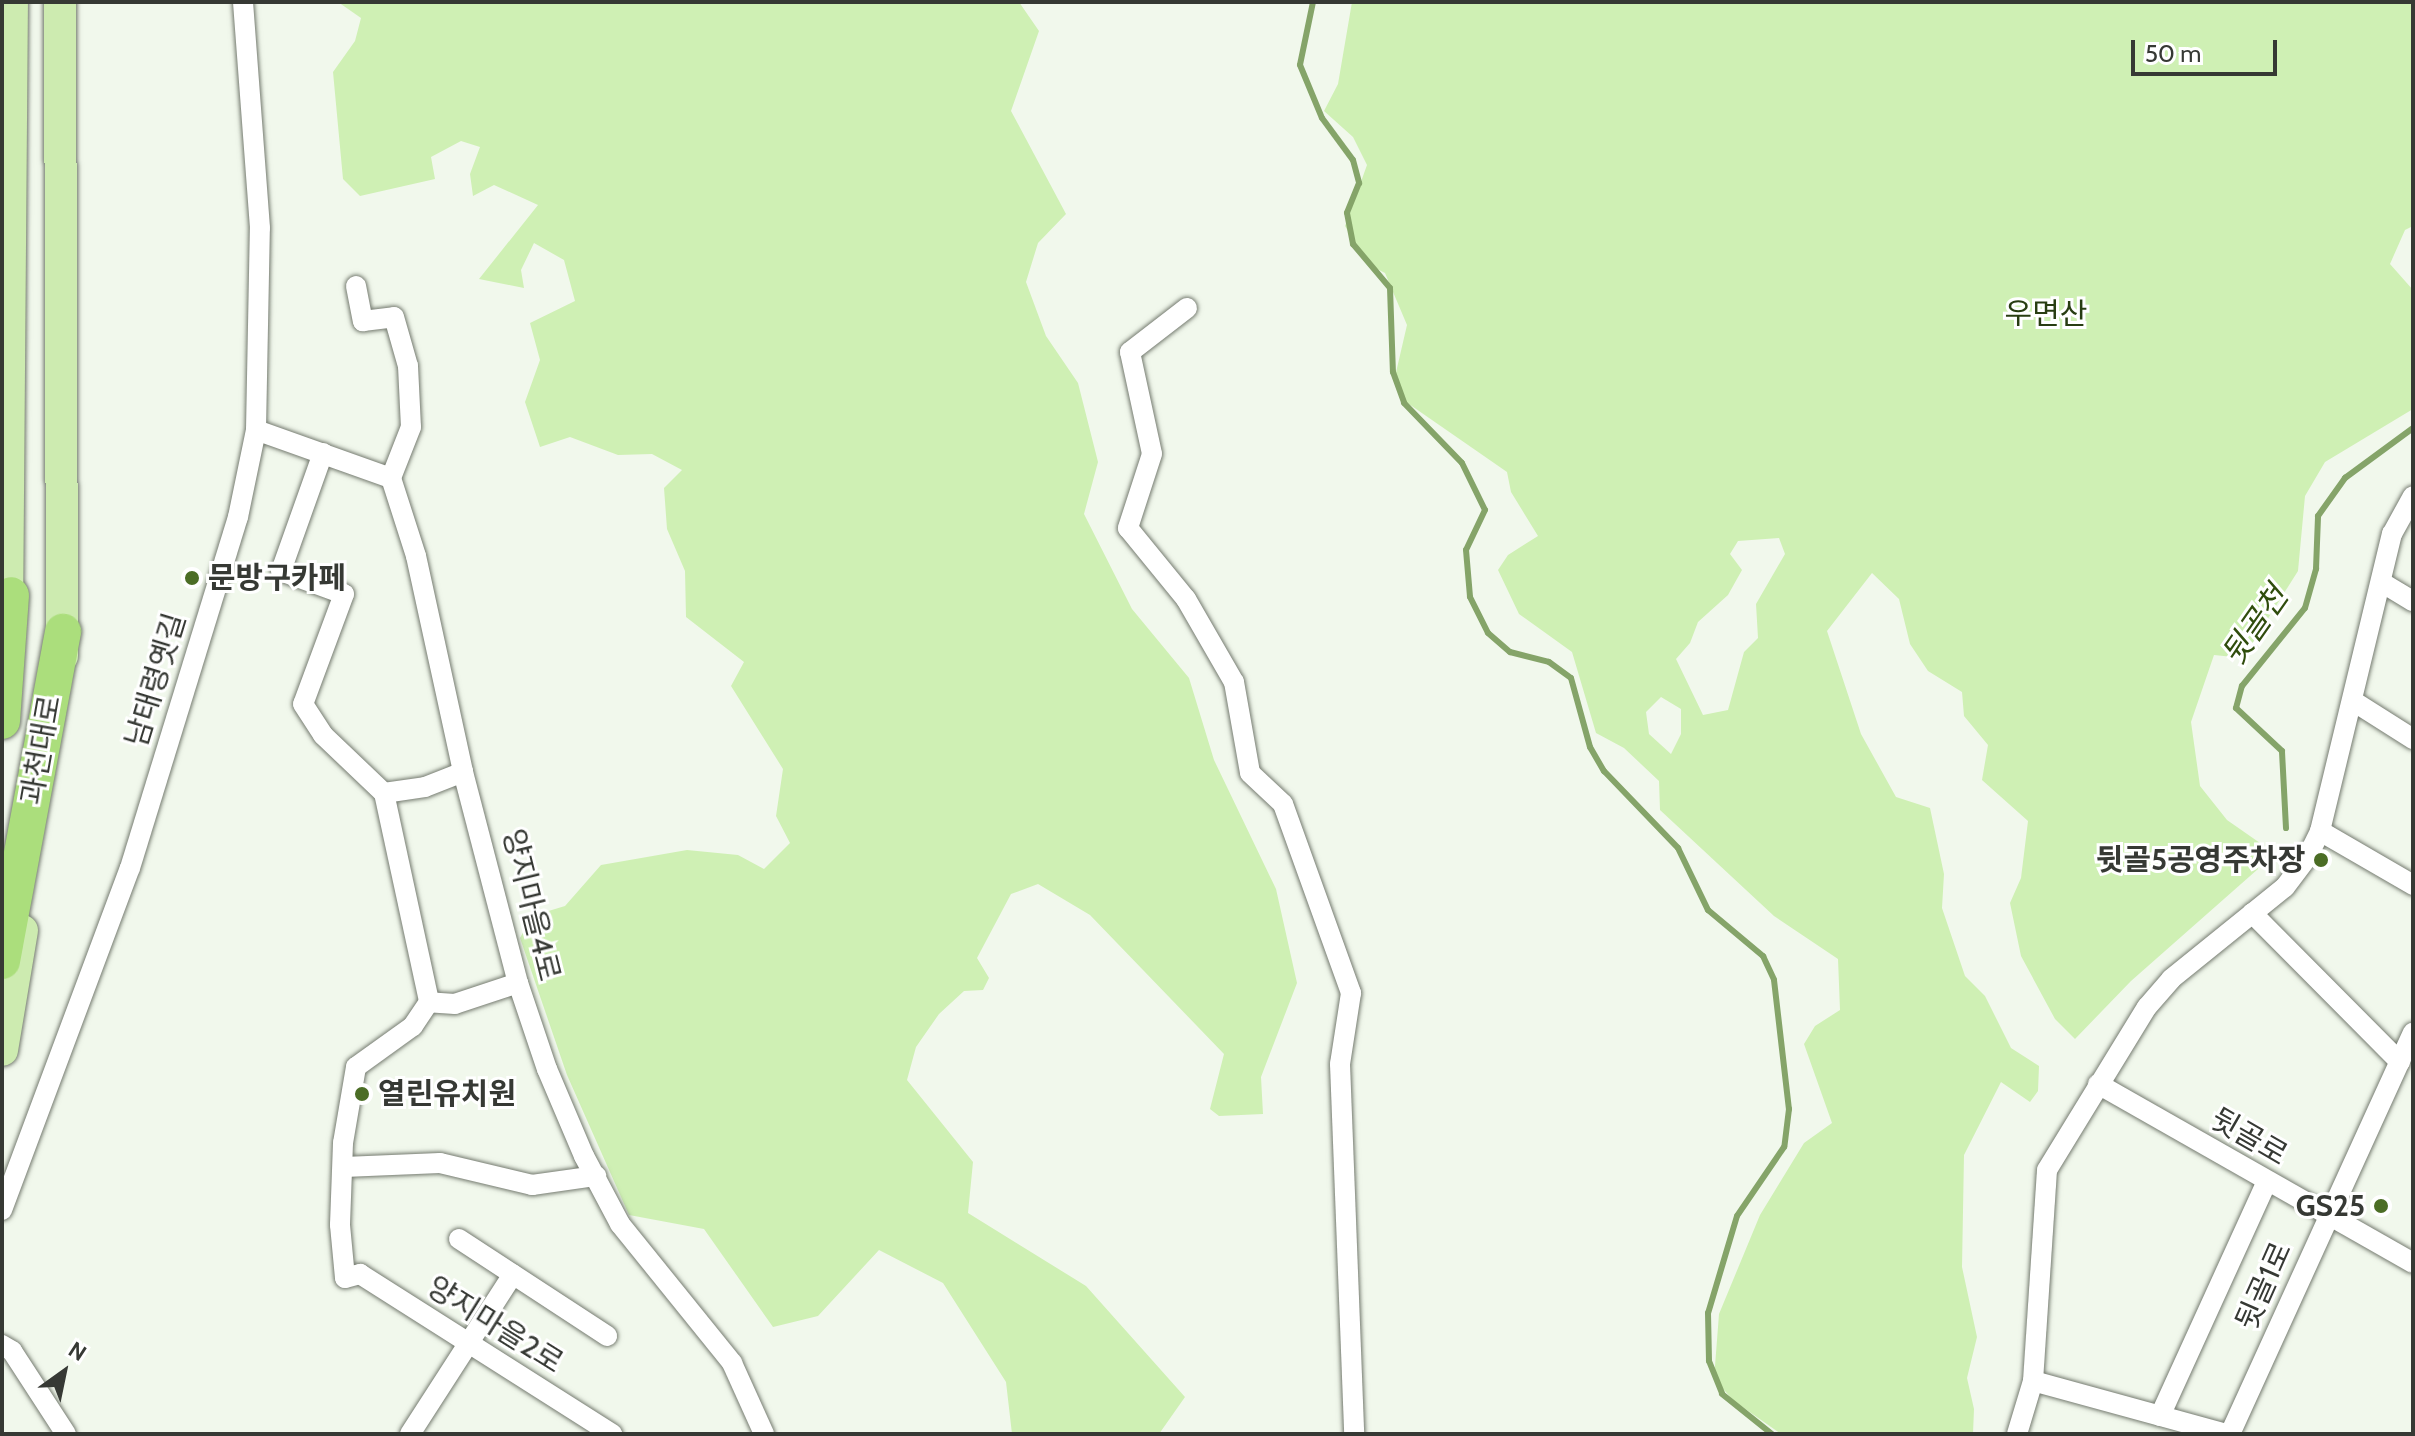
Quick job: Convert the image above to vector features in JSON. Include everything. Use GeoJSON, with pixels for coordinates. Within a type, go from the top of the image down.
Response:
{"type":"FeatureCollection","features":[{"type":"Feature","properties":{"kind":"highway","name":"과천대로"},"geometry":{"type":"LineString","coordinates":[[2,721],[6,597]]}},
{"type":"Feature","properties":{"kind":"highway","name":"과천대로"},"geometry":{"type":"LineString","coordinates":[[2,961],[63,632]]}},
{"type":"Feature","properties":{"kind":"main road"},"geometry":{"type":"LineString","coordinates":[[2,654],[6,597],[12,2]]}},
{"type":"Feature","properties":{"kind":"main road"},"geometry":{"type":"LineString","coordinates":[[2,1050],[62,691],[60,2]]}},
{"type":"Feature","properties":{"kind":"street","name":"남태령옛길"},"geometry":{"type":"LineString","coordinates":[[2,1210],[130,868],[238,517],[256,430],[260,228],[243,2]]}},
{"type":"Feature","properties":{"kind":"street"},"geometry":{"type":"LineString","coordinates":[[256,430],[391,478],[411,427],[408,366],[394,317],[363,321],[356,286]]}},
{"type":"Feature","properties":{"kind":"street"},"geometry":{"type":"LineString","coordinates":[[1187,308],[1130,352],[1152,454],[1128,528],[1186,599],[1234,682],[1250,773],[1283,804],[1351,993],[1340,1064],[1354,1434]]}},
{"type":"Feature","properties":{"kind":"street"},"geometry":{"type":"LineString","coordinates":[[323,453],[281,571],[344,594],[303,704],[323,735],[384,793],[429,1002],[413,1026],[356,1067],[344,1167],[440,1163],[532,1185],[596,1176]]}},
{"type":"Feature","properties":{"kind":"street","name":"양지마을4로"},"geometry":{"type":"LineString","coordinates":[[391,478],[416,556],[463,772],[518,983],[547,1069],[620,1224],[659,1279],[732,1363],[764,1434]]}},
{"type":"Feature","properties":{"kind":"street"},"geometry":{"type":"LineString","coordinates":[[2017,1434],[2033,1381],[2047,1170],[2098,1084],[2171,979],[2285,887],[2320,831],[2392,534],[2413,496]]}},
{"type":"Feature","properties":{"kind":"street"},"geometry":{"type":"LineString","coordinates":[[2381,582],[2413,601]]}},
{"type":"Feature","properties":{"kind":"street"},"geometry":{"type":"LineString","coordinates":[[2353,701],[2413,739]]}},
{"type":"Feature","properties":{"kind":"street"},"geometry":{"type":"LineString","coordinates":[[384,793],[425,787],[463,772]]}},
{"type":"Feature","properties":{"kind":"street"},"geometry":{"type":"LineString","coordinates":[[2320,831],[2413,885]]}},
{"type":"Feature","properties":{"kind":"street"},"geometry":{"type":"LineString","coordinates":[[2252,913],[2400,1062]]}},
{"type":"Feature","properties":{"kind":"street"},"geometry":{"type":"LineString","coordinates":[[429,1002],[455,1004],[518,983]]}},
{"type":"Feature","properties":{"kind":"street","name":"뒷골1로"},"geometry":{"type":"LineString","coordinates":[[2228,1434],[2413,1033]]}},
{"type":"Feature","properties":{"kind":"street","name":"뒷골로"},"geometry":{"type":"LineString","coordinates":[[2098,1084],[2413,1263]]}},
{"type":"Feature","properties":{"kind":"street","name":"양지마을2로"},"geometry":{"type":"LineString","coordinates":[[344,1167],[340,1225],[345,1278],[360,1274],[612,1434]]}},
{"type":"Feature","properties":{"kind":"street"},"geometry":{"type":"LineString","coordinates":[[2160,1416],[2267,1181]]}},
{"type":"Feature","properties":{"kind":"street"},"geometry":{"type":"LineString","coordinates":[[459,1239],[607,1336]]}},
{"type":"Feature","properties":{"kind":"street"},"geometry":{"type":"LineString","coordinates":[[419,1431],[467,1343],[513,1274]]}},
{"type":"Feature","properties":{"kind":"street"},"geometry":{"type":"LineString","coordinates":[[2,1345],[12,1351],[66,1434]]}},
{"type":"Feature","properties":{"kind":"street"},"geometry":{"type":"LineString","coordinates":[[2033,1381],[2228,1434]]}},
{"type":"Feature","properties":{"kind":"green space"},"geometry":{"type":"Polygon","coordinates":[[[338,2],[1019,2],[1039,31],[1011,111],[1066,214],[1038,243],[1026,282],[1046,336],[1078,383],[1098,462],[1084,514],[1132,609],[1189,678],[1214,760],[1276,889],[1297,983],[1261,1077],[1263,1114],[1219,1116],[1210,1109],[1224,1054],[1090,915],[1038,884],[1011,894],[977,958],[989,978],[983,990],[964,991],[939,1014],[916,1047],[907,1080],[973,1162],[968,1213],[1086,1286],[1185,1397],[1159,1434],[1012,1434],[1006,1382],[943,1283],[879,1250],[818,1316],[773,1327],[704,1229],[629,1215],[567,1075],[520,938],[532,916],[565,906],[601,865],[687,850],[738,855],[764,869],[790,843],[776,816],[783,769],[731,686],[744,662],[686,617],[685,571],[667,529],[664,488],[682,470],[652,454],[618,455],[570,437],[540,447],[525,402],[540,360],[530,323],[575,301],[564,260],[534,243],[521,270],[524,288],[479,279],[538,205],[494,185],[473,196],[470,174],[480,147],[461,141],[431,157],[435,179],[360,196],[343,179],[333,72],[355,41],[361,18],[338,2]]]}},
{"type":"Feature","properties":{"kind":"green space","name":"우면산"},"geometry":{"type":"Polygon","coordinates":[[[1352,2],[2413,2],[2413,226],[2405,230],[2390,264],[2413,290],[2413,409],[2325,462],[2305,496],[2298,571],[2243,658],[2214,655],[2191,722],[2200,786],[2227,820],[2260,843],[2258,869],[2131,981],[2075,1039],[2055,1019],[2021,956],[2010,903],[2021,878],[2028,821],[1982,780],[1988,745],[1964,716],[1962,692],[1928,671],[1910,644],[1899,599],[1872,573],[1827,631],[1861,734],[1896,797],[1930,808],[1944,874],[1942,908],[1965,976],[1985,996],[2011,1048],[2039,1066],[2038,1091],[2030,1102],[2001,1082],[1964,1155],[1962,1267],[1977,1337],[1967,1378],[1974,1409],[1973,1434],[1781,1434],[1734,1401],[1714,1379],[1719,1314],[1760,1215],[1804,1143],[1832,1123],[1804,1044],[1815,1026],[1840,1010],[1838,959],[1774,916],[1660,810],[1659,781],[1624,748],[1596,733],[1572,652],[1519,614],[1498,570],[1508,555],[1538,536],[1511,492],[1507,472],[1406,402],[1394,381],[1407,325],[1385,273],[1367,264],[1345,226],[1367,165],[1353,137],[1324,111],[1338,84],[1352,2]],[[1779,538],[1738,541],[1730,554],[1742,570],[1728,595],[1698,622],[1690,643],[1676,659],[1703,715],[1728,710],[1744,652],[1758,638],[1756,604],[1785,554],[1779,538]],[[1661,697],[1646,712],[1649,734],[1671,754],[1681,734],[1681,709],[1661,697]]]}},
{"type":"Feature","properties":{"kind":"waterway"},"geometry":{"type":"LineString","coordinates":[[1313,2],[1300,65],[1322,118],[1353,160],[1359,183],[1347,213],[1353,244],[1390,288],[1393,372],[1404,403],[1462,463],[1485,510],[1466,550],[1470,597],[1488,633],[1510,652],[1549,662],[1571,678],[1590,747],[1604,771],[1678,848],[1708,910],[1763,956],[1774,980],[1789,1109],[1784,1147],[1737,1216],[1708,1313],[1709,1361],[1722,1394],[1772,1434]]}},
{"type":"Feature","properties":{"kind":"waterway","name":"뒷골천"},"geometry":{"type":"LineString","coordinates":[[2286,828],[2282,751],[2236,708],[2242,686],[2305,608],[2316,569],[2318,516],[2345,478],[2413,428]]}},
{"type":"Feature","properties":{"kind":"place","name":"문방구카페"},"geometry":{"type":"Point","coordinates":[192,578]}},
{"type":"Feature","properties":{"kind":"place","name":"뒷골5공영주차장"},"geometry":{"type":"Point","coordinates":[2321,860]}},
{"type":"Feature","properties":{"kind":"place","name":"열린유치원"},"geometry":{"type":"Point","coordinates":[362,1094]}},
{"type":"Feature","properties":{"kind":"place","name":"GS25"},"geometry":{"type":"Point","coordinates":[2381,1206]}}]}
